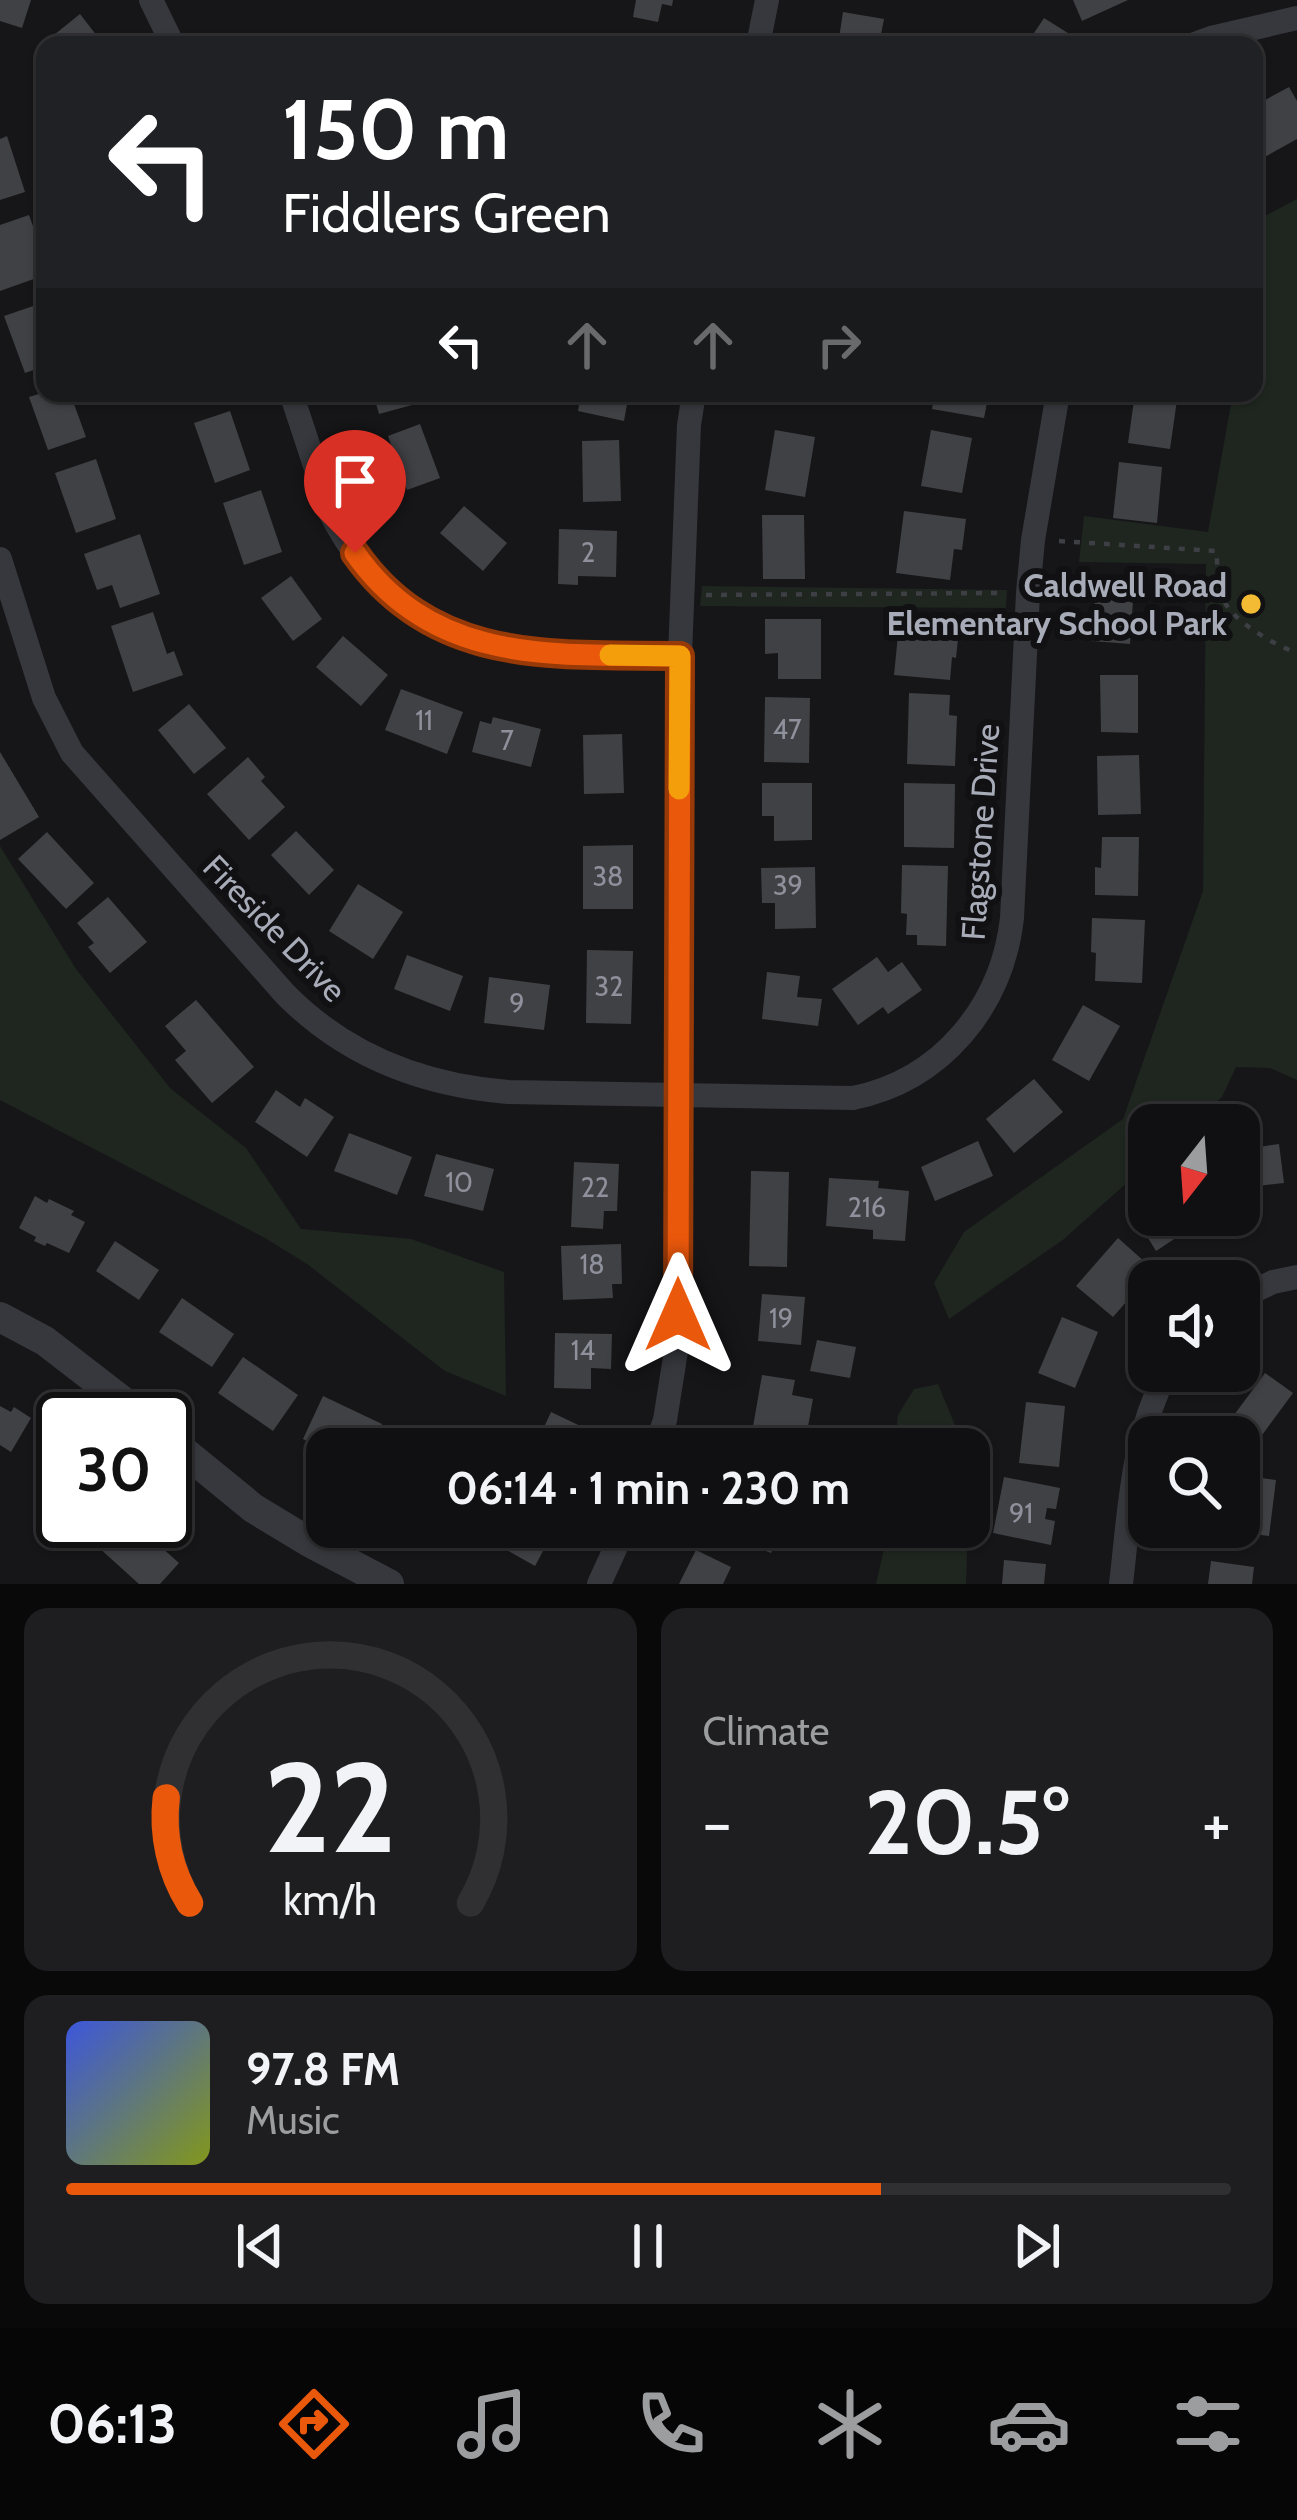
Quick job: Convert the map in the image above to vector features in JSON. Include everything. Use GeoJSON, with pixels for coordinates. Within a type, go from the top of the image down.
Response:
{"type":"FeatureCollection","features":[{"type":"Feature","properties":{"kind":"street"},"geometry":{"type":"LineString","coordinates":[[151,0],[169,36]]}},
{"type":"Feature","properties":{"kind":"street"},"geometry":{"type":"LineString","coordinates":[[760,36],[767,0]]}},
{"type":"Feature","properties":{"kind":"street"},"geometry":{"type":"LineString","coordinates":[[1220,36],[1297,18]]}},
{"type":"Feature","properties":{"kind":"street"},"geometry":{"type":"LineString","coordinates":[[294,402],[341,533],[378,582],[416,613],[463,636],[516,651],[680,656]]}},
{"type":"Feature","properties":{"kind":"street"},"geometry":{"type":"LineString","coordinates":[[663,1428],[677,1345],[680,656],[693,402]]}},
{"type":"Feature","properties":{"kind":"street","name":"Flagstone Drive"},"geometry":{"type":"LineString","coordinates":[[678,1094],[826,1099],[871,1094],[914,1077],[936,1060],[969,1026],[993,986],[1009,941],[1028,593],[1056,402]]}},
{"type":"Feature","properties":{"kind":"street","name":"Fireside Drive"},"geometry":{"type":"LineString","coordinates":[[0,559],[44,698],[72,752],[285,994],[322,1027],[390,1066],[469,1089],[678,1094]]}},
{"type":"Feature","properties":{"kind":"street"},"geometry":{"type":"LineString","coordinates":[[1260,1288],[1297,1276]]}},
{"type":"Feature","properties":{"kind":"street"},"geometry":{"type":"LineString","coordinates":[[0,1317],[45,1341],[111,1392]]}},
{"type":"Feature","properties":{"kind":"street"},"geometry":{"type":"LineString","coordinates":[[1121,1584],[1136,1455],[1156,1392]]}},
{"type":"Feature","properties":{"kind":"street"},"geometry":{"type":"LineString","coordinates":[[192,1458],[253,1508],[389,1584]]}},
{"type":"Feature","properties":{"kind":"street"},"geometry":{"type":"LineString","coordinates":[[599,1584],[615,1548]]}},
{"type":"Feature","properties":{"kind":"path"},"geometry":{"type":"LineString","coordinates":[[1033,540],[1216,551],[1223,601],[1274,645],[1297,653]]}},
{"type":"Feature","properties":{"kind":"path"},"geometry":{"type":"LineString","coordinates":[[682,596],[1028,593]]}},
{"type":"Feature","properties":{"kind":"shaded area","name":"Caldwell Road Elementary School Park"},"geometry":{"type":"Polygon","coordinates":[[[1297,199],[1297,1080],[1270,1068],[1236,1067],[1214,1104],[1128,1104],[1203,891],[1206,564],[1079,562],[1084,516],[1208,532],[1231,402],[1263,402],[1265,216],[1297,199]]]}},
{"type":"Feature","properties":{"kind":"shaded area"},"geometry":{"type":"Polygon","coordinates":[[[702,586],[1007,590],[1006,608],[700,606],[702,586]]]}},
{"type":"Feature","properties":{"kind":"shaded area"},"geometry":{"type":"Polygon","coordinates":[[[0,846],[76,969],[170,1088],[246,1148],[301,1229],[411,1239],[504,1272],[506,1396],[445,1371],[307,1264],[265,1238],[0,1100],[0,846]]]}},
{"type":"Feature","properties":{"kind":"shaded area","name":"Caldwell Road Elementary School Park"},"geometry":{"type":"Polygon","coordinates":[[[1128,1105],[1128,1182],[1064,1239],[949,1319],[934,1283],[964,1232],[1123,1119],[1128,1105]]]}},
{"type":"Feature","properties":{"kind":"shaded area"},"geometry":{"type":"Polygon","coordinates":[[[938,1384],[956,1428],[896,1428],[898,1415],[914,1389],[938,1384]]]}},
{"type":"Feature","properties":{"kind":"shaded area"},"geometry":{"type":"Polygon","coordinates":[[[884,1548],[967,1548],[966,1584],[876,1584],[884,1548]]]}},
{"type":"Feature","properties":{"kind":"building"},"geometry":{"type":"Polygon","coordinates":[[[0,0],[31,0],[22,28],[0,21],[0,0]]]}},
{"type":"Feature","properties":{"kind":"building"},"geometry":{"type":"Polygon","coordinates":[[[636,0],[673,0],[672,6],[662,4],[658,22],[633,17],[636,0]]]}},
{"type":"Feature","properties":{"kind":"building"},"geometry":{"type":"Polygon","coordinates":[[[1073,0],[1128,0],[1082,21],[1073,0]]]}},
{"type":"Feature","properties":{"kind":"building"},"geometry":{"type":"Polygon","coordinates":[[[843,12],[884,19],[881,36],[839,36],[843,12]]]}},
{"type":"Feature","properties":{"kind":"building"},"geometry":{"type":"Polygon","coordinates":[[[80,14],[97,36],[53,36],[80,14]]]}},
{"type":"Feature","properties":{"kind":"building"},"geometry":{"type":"Polygon","coordinates":[[[1044,18],[1073,36],[1032,36],[1044,18]]]}},
{"type":"Feature","properties":{"kind":"building"},"geometry":{"type":"Polygon","coordinates":[[[1289,87],[1297,101],[1297,139],[1263,158],[1263,101],[1289,87]]]}},
{"type":"Feature","properties":{"kind":"building"},"geometry":{"type":"Polygon","coordinates":[[[7,136],[25,192],[0,200],[0,139],[7,136]]]}},
{"type":"Feature","properties":{"kind":"building"},"geometry":{"type":"Polygon","coordinates":[[[29,215],[36,235],[36,278],[0,291],[0,225],[29,215]]]}},
{"type":"Feature","properties":{"kind":"building"},"geometry":{"type":"Polygon","coordinates":[[[36,305],[36,369],[25,373],[4,316],[36,305]]]}},
{"type":"Feature","properties":{"kind":"building"},"geometry":{"type":"Polygon","coordinates":[[[36,395],[36,402],[73,402],[86,437],[48,450],[29,397],[36,395]]]}},
{"type":"Feature","properties":{"kind":"building"},"geometry":{"type":"Polygon","coordinates":[[[376,402],[411,402],[412,405],[379,414],[376,402]]]}},
{"type":"Feature","properties":{"kind":"building"},"geometry":{"type":"Polygon","coordinates":[[[580,402],[627,402],[624,421],[578,411],[580,402]]]}},
{"type":"Feature","properties":{"kind":"building"},"geometry":{"type":"Polygon","coordinates":[[[933,402],[987,402],[984,418],[932,409],[933,402]]]}},
{"type":"Feature","properties":{"kind":"building"},"geometry":{"type":"Polygon","coordinates":[[[1134,402],[1177,402],[1170,449],[1128,443],[1134,402]]]}},
{"type":"Feature","properties":{"kind":"building"},"geometry":{"type":"Polygon","coordinates":[[[230,411],[250,470],[215,483],[194,423],[230,411]]]}},
{"type":"Feature","properties":{"kind":"building"},"geometry":{"type":"Polygon","coordinates":[[[420,424],[440,478],[407,490],[388,436],[420,424]]]}},
{"type":"Feature","properties":{"kind":"building"},"geometry":{"type":"Polygon","coordinates":[[[775,430],[815,437],[805,497],[765,490],[775,430]]]}},
{"type":"Feature","properties":{"kind":"building"},"geometry":{"type":"Polygon","coordinates":[[[931,430],[972,438],[962,493],[921,486],[931,430]]]}},
{"type":"Feature","properties":{"kind":"building"},"geometry":{"type":"Polygon","coordinates":[[[619,440],[621,501],[583,502],[582,441],[619,440]]]}},
{"type":"Feature","properties":{"kind":"building"},"geometry":{"type":"Polygon","coordinates":[[[96,459],[116,519],[76,533],[55,473],[96,459]]]}},
{"type":"Feature","properties":{"kind":"building"},"geometry":{"type":"Polygon","coordinates":[[[1119,462],[1162,467],[1157,523],[1113,518],[1119,462]]]}},
{"type":"Feature","properties":{"kind":"building"},"geometry":{"type":"Polygon","coordinates":[[[261,490],[282,552],[244,565],[223,503],[261,490]]]}},
{"type":"Feature","properties":{"kind":"building"},"geometry":{"type":"Polygon","coordinates":[[[464,506],[507,543],[483,571],[440,533],[464,506]]]}},
{"type":"Feature","properties":{"kind":"building"},"geometry":{"type":"Polygon","coordinates":[[[904,511],[966,519],[962,550],[954,549],[950,580],[896,573],[904,511]]]}},
{"type":"Feature","properties":{"kind":"building"},"geometry":{"type":"Polygon","coordinates":[[[762,515],[804,515],[805,579],[763,579],[762,515]]]}},
{"type":"Feature","properties":{"kind":"building"},"geometry":{"type":"Polygon","coordinates":[[[559,529],[617,531],[616,577],[578,576],[578,585],[558,584],[559,529]]]}},
{"type":"Feature","properties":{"kind":"building"},"geometry":{"type":"Polygon","coordinates":[[[140,534],[160,594],[120,608],[112,585],[97,590],[84,554],[140,534]]]}},
{"type":"Feature","properties":{"kind":"building"},"geometry":{"type":"Polygon","coordinates":[[[291,576],[322,619],[293,641],[261,598],[291,576]]]}},
{"type":"Feature","properties":{"kind":"building"},"geometry":{"type":"Polygon","coordinates":[[[1096,585],[1134,587],[1130,644],[1092,641],[1096,585]]]}},
{"type":"Feature","properties":{"kind":"building"},"geometry":{"type":"Polygon","coordinates":[[[153,612],[167,654],[174,651],[183,675],[133,692],[111,626],[153,612]]]}},
{"type":"Feature","properties":{"kind":"building"},"geometry":{"type":"Polygon","coordinates":[[[900,615],[960,620],[950,680],[894,675],[900,615]]]}},
{"type":"Feature","properties":{"kind":"building"},"geometry":{"type":"Polygon","coordinates":[[[765,619],[821,619],[821,679],[778,679],[778,653],[765,654],[765,619]]]}},
{"type":"Feature","properties":{"kind":"building"},"geometry":{"type":"Polygon","coordinates":[[[343,636],[388,675],[361,706],[316,667],[343,636]]]}},
{"type":"Feature","properties":{"kind":"building"},"geometry":{"type":"Polygon","coordinates":[[[1100,675],[1138,675],[1138,733],[1101,732],[1100,675]]]}},
{"type":"Feature","properties":{"kind":"building"},"geometry":{"type":"Polygon","coordinates":[[[401,689],[463,712],[447,754],[385,730],[401,689]]]}},
{"type":"Feature","properties":{"kind":"building"},"geometry":{"type":"Polygon","coordinates":[[[909,693],[950,695],[949,715],[957,716],[955,766],[907,764],[909,693]]]}},
{"type":"Feature","properties":{"kind":"building"},"geometry":{"type":"Polygon","coordinates":[[[765,697],[810,698],[809,763],[764,762],[765,697]]]}},
{"type":"Feature","properties":{"kind":"building"},"geometry":{"type":"Polygon","coordinates":[[[189,704],[226,748],[194,774],[158,730],[189,704]]]}},
{"type":"Feature","properties":{"kind":"building"},"geometry":{"type":"Polygon","coordinates":[[[493,717],[541,729],[531,767],[472,752],[480,721],[491,724],[493,717]]]}},
{"type":"Feature","properties":{"kind":"building"},"geometry":{"type":"Polygon","coordinates":[[[622,734],[624,793],[584,794],[583,735],[622,734]]]}},
{"type":"Feature","properties":{"kind":"building"},"geometry":{"type":"Polygon","coordinates":[[[0,752],[39,817],[0,840],[0,752]]]}},
{"type":"Feature","properties":{"kind":"building"},"geometry":{"type":"Polygon","coordinates":[[[1139,755],[1141,814],[1098,815],[1097,756],[1139,755]]]}},
{"type":"Feature","properties":{"kind":"building"},"geometry":{"type":"Polygon","coordinates":[[[248,757],[265,777],[261,781],[285,807],[249,840],[207,794],[248,757]]]}},
{"type":"Feature","properties":{"kind":"building"},"geometry":{"type":"Polygon","coordinates":[[[762,783],[812,783],[812,840],[774,841],[774,816],[762,816],[762,783]]]}},
{"type":"Feature","properties":{"kind":"building"},"geometry":{"type":"Polygon","coordinates":[[[904,783],[955,784],[954,848],[904,847],[904,783]]]}},
{"type":"Feature","properties":{"kind":"building"},"geometry":{"type":"Polygon","coordinates":[[[296,831],[334,870],[309,895],[271,855],[296,831]]]}},
{"type":"Feature","properties":{"kind":"building"},"geometry":{"type":"Polygon","coordinates":[[[47,832],[94,883],[66,909],[18,859],[47,832]]]}},
{"type":"Feature","properties":{"kind":"building"},"geometry":{"type":"Polygon","coordinates":[[[1102,837],[1139,837],[1138,896],[1095,895],[1102,837]]]}},
{"type":"Feature","properties":{"kind":"building"},"geometry":{"type":"Polygon","coordinates":[[[633,845],[633,909],[583,909],[583,846],[633,845]]]}},
{"type":"Feature","properties":{"kind":"building"},"geometry":{"type":"Polygon","coordinates":[[[902,865],[948,866],[946,946],[917,945],[917,935],[906,935],[907,914],[901,913],[902,865]]]}},
{"type":"Feature","properties":{"kind":"building"},"geometry":{"type":"Polygon","coordinates":[[[815,867],[816,928],[775,929],[775,903],[762,903],[761,868],[815,867]]]}},
{"type":"Feature","properties":{"kind":"building"},"geometry":{"type":"Polygon","coordinates":[[[358,884],[403,912],[373,959],[329,931],[358,884]]]}},
{"type":"Feature","properties":{"kind":"building"},"geometry":{"type":"Polygon","coordinates":[[[108,897],[147,942],[110,973],[88,947],[94,943],[77,923],[108,897]]]}},
{"type":"Feature","properties":{"kind":"building"},"geometry":{"type":"Polygon","coordinates":[[[1092,918],[1145,920],[1142,983],[1095,981],[1092,918]]]}},
{"type":"Feature","properties":{"kind":"building"},"geometry":{"type":"Polygon","coordinates":[[[587,950],[633,951],[631,1024],[586,1023],[587,950]]]}},
{"type":"Feature","properties":{"kind":"building"},"geometry":{"type":"Polygon","coordinates":[[[407,955],[463,976],[450,1011],[394,989],[407,955]]]}},
{"type":"Feature","properties":{"kind":"building"},"geometry":{"type":"Polygon","coordinates":[[[877,957],[888,972],[902,962],[922,990],[888,1014],[883,1007],[858,1025],[832,989],[877,957]]]}},
{"type":"Feature","properties":{"kind":"building"},"geometry":{"type":"Polygon","coordinates":[[[767,972],[800,976],[797,997],[822,999],[818,1026],[762,1019],[767,972]]]}},
{"type":"Feature","properties":{"kind":"building"},"geometry":{"type":"Polygon","coordinates":[[[489,977],[550,985],[544,1030],[484,1023],[489,977]]]}},
{"type":"Feature","properties":{"kind":"building"},"geometry":{"type":"Polygon","coordinates":[[[196,1000],[254,1067],[212,1103],[175,1060],[186,1051],[165,1026],[196,1000]]]}},
{"type":"Feature","properties":{"kind":"building"},"geometry":{"type":"Polygon","coordinates":[[[1083,1005],[1120,1026],[1089,1081],[1052,1060],[1083,1005]]]}},
{"type":"Feature","properties":{"kind":"building"},"geometry":{"type":"Polygon","coordinates":[[[1034,1079],[1063,1112],[1014,1153],[986,1119],[1034,1079]]]}},
{"type":"Feature","properties":{"kind":"building"},"geometry":{"type":"Polygon","coordinates":[[[276,1090],[300,1107],[305,1098],[334,1117],[307,1157],[255,1122],[276,1090]]]}},
{"type":"Feature","properties":{"kind":"building"},"geometry":{"type":"Polygon","coordinates":[[[349,1133],[412,1157],[397,1195],[334,1171],[349,1133]]]}},
{"type":"Feature","properties":{"kind":"building"},"geometry":{"type":"Polygon","coordinates":[[[978,1141],[993,1176],[935,1201],[921,1167],[978,1141]]]}},
{"type":"Feature","properties":{"kind":"building"},"geometry":{"type":"Polygon","coordinates":[[[1279,1144],[1284,1183],[1260,1186],[1260,1147],[1279,1144]]]}},
{"type":"Feature","properties":{"kind":"building"},"geometry":{"type":"Polygon","coordinates":[[[436,1154],[494,1169],[483,1211],[424,1196],[436,1154]]]}},
{"type":"Feature","properties":{"kind":"building"},"geometry":{"type":"Polygon","coordinates":[[[574,1162],[619,1164],[617,1211],[604,1211],[603,1229],[571,1227],[574,1162]]]}},
{"type":"Feature","properties":{"kind":"building"},"geometry":{"type":"Polygon","coordinates":[[[751,1171],[789,1172],[787,1267],[749,1266],[751,1171]]]}},
{"type":"Feature","properties":{"kind":"building"},"geometry":{"type":"Polygon","coordinates":[[[829,1178],[879,1181],[878,1188],[909,1191],[905,1241],[873,1239],[873,1230],[826,1226],[829,1178]]]}},
{"type":"Feature","properties":{"kind":"building"},"geometry":{"type":"Polygon","coordinates":[[[35,1196],[74,1211],[71,1215],[85,1222],[69,1253],[34,1241],[36,1237],[19,1228],[35,1196]]]}},
{"type":"Feature","properties":{"kind":"building"},"geometry":{"type":"Polygon","coordinates":[[[1147,1236],[1179,1236],[1156,1251],[1147,1236]]]}},
{"type":"Feature","properties":{"kind":"building"},"geometry":{"type":"Polygon","coordinates":[[[1118,1238],[1143,1260],[1128,1260],[1128,1300],[1113,1317],[1076,1286],[1118,1238]]]}},
{"type":"Feature","properties":{"kind":"building"},"geometry":{"type":"Polygon","coordinates":[[[115,1241],[159,1270],[139,1300],[96,1271],[115,1241]]]}},
{"type":"Feature","properties":{"kind":"building"},"geometry":{"type":"Polygon","coordinates":[[[621,1244],[622,1284],[612,1284],[613,1298],[563,1300],[561,1246],[621,1244]]]}},
{"type":"Feature","properties":{"kind":"building"},"geometry":{"type":"Polygon","coordinates":[[[762,1294],[805,1297],[801,1345],[758,1341],[762,1294]]]}},
{"type":"Feature","properties":{"kind":"building"},"geometry":{"type":"Polygon","coordinates":[[[182,1298],[234,1334],[212,1367],[159,1332],[182,1298]]]}},
{"type":"Feature","properties":{"kind":"building"},"geometry":{"type":"Polygon","coordinates":[[[1062,1317],[1098,1332],[1075,1388],[1038,1373],[1062,1317]]]}},
{"type":"Feature","properties":{"kind":"building"},"geometry":{"type":"Polygon","coordinates":[[[555,1333],[612,1334],[611,1369],[591,1368],[591,1389],[554,1388],[555,1333]]]}},
{"type":"Feature","properties":{"kind":"building"},"geometry":{"type":"Polygon","coordinates":[[[817,1340],[856,1347],[850,1378],[810,1371],[817,1340]]]}},
{"type":"Feature","properties":{"kind":"building"},"geometry":{"type":"Polygon","coordinates":[[[243,1357],[298,1395],[273,1431],[218,1393],[243,1357]]]}},
{"type":"Feature","properties":{"kind":"building"},"geometry":{"type":"Polygon","coordinates":[[[1265,1373],[1293,1393],[1260,1438],[1260,1416],[1233,1416],[1251,1392],[1260,1392],[1265,1373]]]}},
{"type":"Feature","properties":{"kind":"building"},"geometry":{"type":"Polygon","coordinates":[[[762,1375],[795,1380],[792,1395],[813,1399],[808,1428],[753,1428],[762,1375]]]}},
{"type":"Feature","properties":{"kind":"building"},"geometry":{"type":"Polygon","coordinates":[[[323,1396],[382,1424],[380,1428],[308,1428],[323,1396]]]}},
{"type":"Feature","properties":{"kind":"building"},"geometry":{"type":"Polygon","coordinates":[[[1026,1402],[1065,1406],[1059,1467],[1019,1463],[1026,1402]]]}},
{"type":"Feature","properties":{"kind":"building"},"geometry":{"type":"Polygon","coordinates":[[[0,1406],[11,1412],[14,1407],[31,1418],[11,1452],[0,1445],[0,1406]]]}},
{"type":"Feature","properties":{"kind":"building"},"geometry":{"type":"Polygon","coordinates":[[[551,1412],[585,1428],[544,1428],[551,1412]]]}},
{"type":"Feature","properties":{"kind":"building"},"geometry":{"type":"Polygon","coordinates":[[[1004,1477],[1060,1488],[1056,1509],[1047,1508],[1045,1519],[1055,1521],[1051,1545],[993,1533],[1004,1477]]]}},
{"type":"Feature","properties":{"kind":"building"},"geometry":{"type":"Polygon","coordinates":[[[1260,1478],[1276,1480],[1269,1536],[1260,1535],[1260,1478]]]}},
{"type":"Feature","properties":{"kind":"building"},"geometry":{"type":"Polygon","coordinates":[[[99,1548],[162,1548],[179,1563],[160,1584],[139,1584],[99,1548]]]}},
{"type":"Feature","properties":{"kind":"building"},"geometry":{"type":"Polygon","coordinates":[[[503,1548],[545,1548],[535,1566],[503,1548]]]}},
{"type":"Feature","properties":{"kind":"building"},"geometry":{"type":"Polygon","coordinates":[[[696,1550],[731,1567],[723,1584],[679,1584],[696,1550]]]}},
{"type":"Feature","properties":{"kind":"building"},"geometry":{"type":"Polygon","coordinates":[[[1004,1560],[1046,1564],[1044,1584],[1002,1584],[1004,1560]]]}},
{"type":"Feature","properties":{"kind":"building"},"geometry":{"type":"Polygon","coordinates":[[[1211,1561],[1254,1567],[1252,1584],[1208,1584],[1211,1561]]]}},
{"type":"Feature","properties":{"kind":"slow traffic"},"geometry":{"type":"LineString","coordinates":[[610,655],[680,656],[679,789]]}},
{"type":"Feature","properties":{"kind":"place","name":"Caldwell Road Elementary School Park"},"geometry":{"type":"Point","coordinates":[1251,604]}},
{"type":"Feature","properties":{"kind":"route"},"geometry":{"type":"LineString","coordinates":[[355,553],[378,582],[416,613],[489,645],[544,654],[680,656],[678,1315]]}}]}
